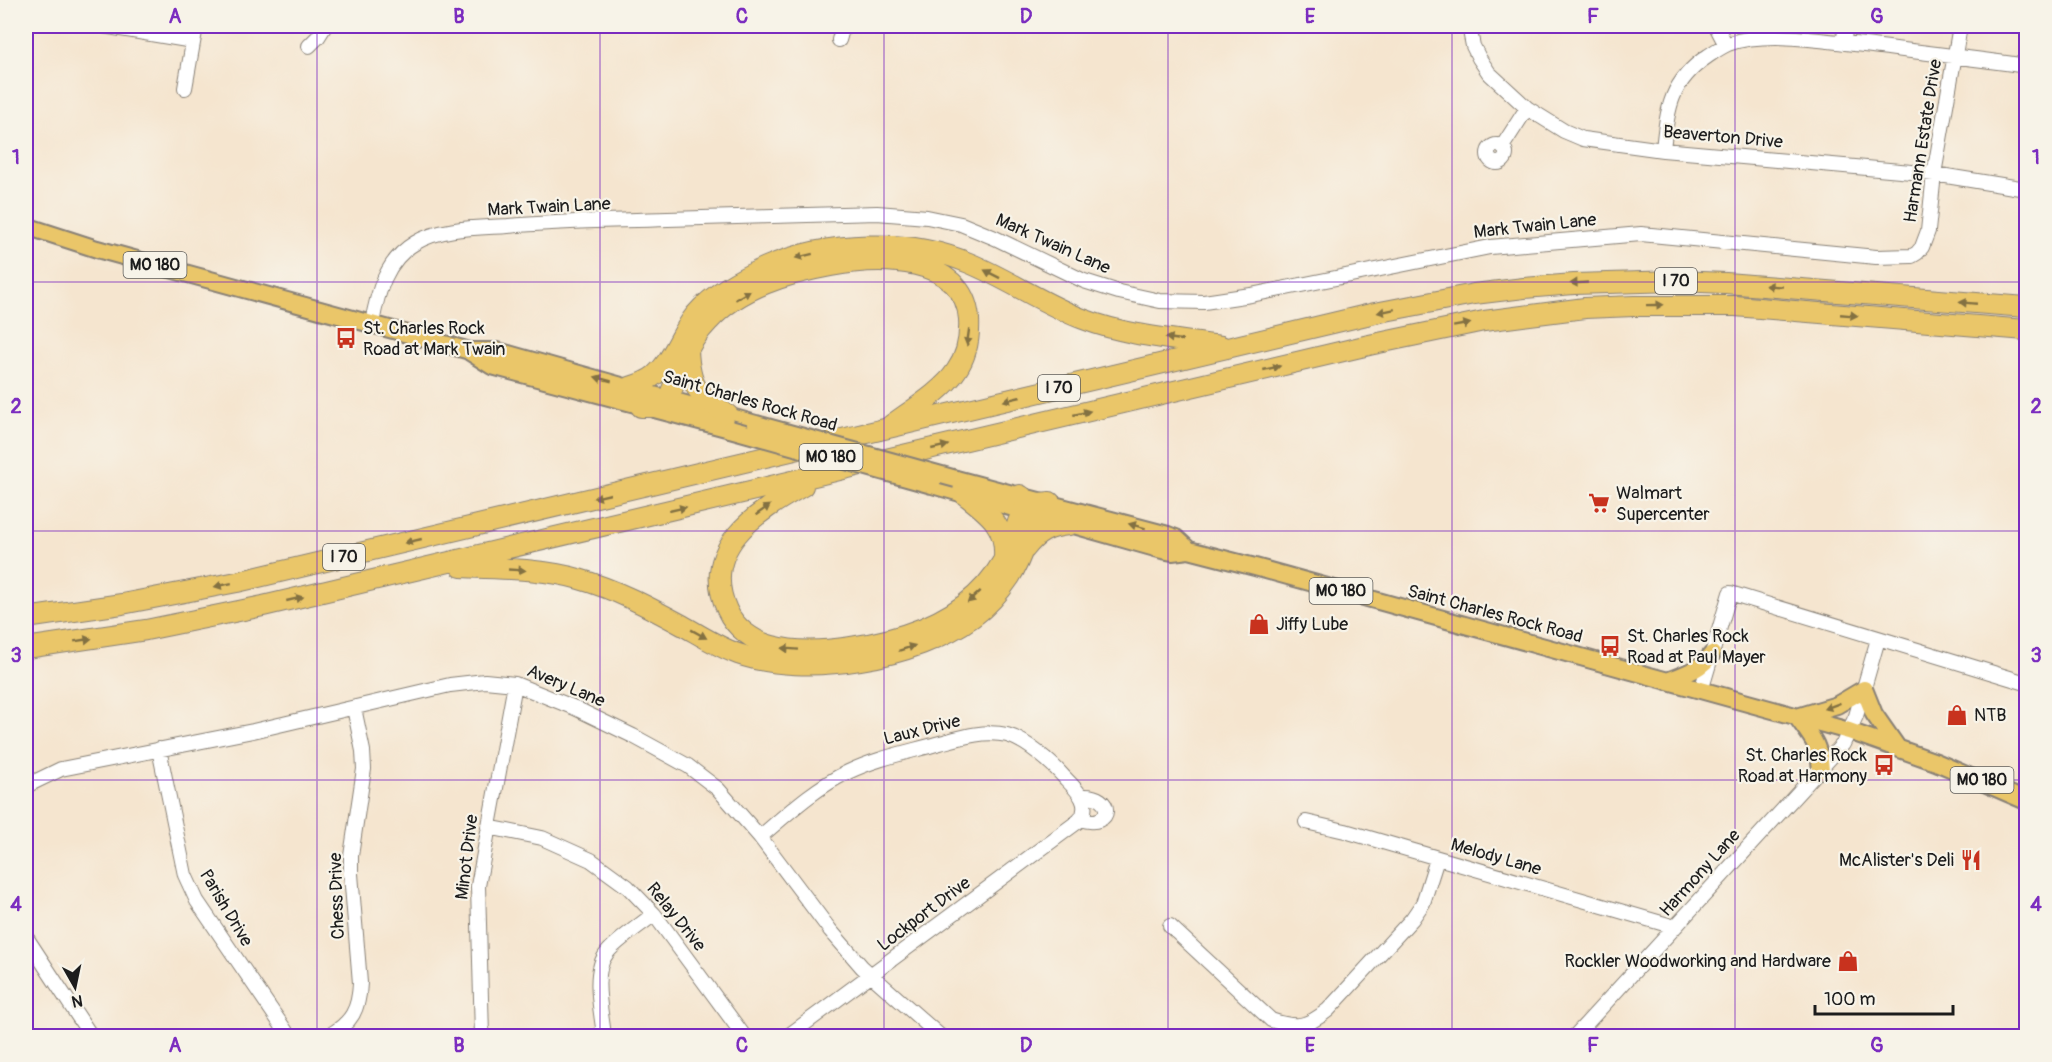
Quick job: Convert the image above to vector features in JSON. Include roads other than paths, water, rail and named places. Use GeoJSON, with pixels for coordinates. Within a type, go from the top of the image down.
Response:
{"type":"FeatureCollection","features":[{"type":"Feature","properties":{"kind":"highway"},"geometry":{"type":"LineString","coordinates":[[630,387],[654,376],[668,359],[681,334],[695,316],[727,287],[745,277],[768,266],[801,256],[830,250],[892,245],[947,254],[972,264],[1064,311],[1112,329],[1132,334],[1232,347]]}},
{"type":"Feature","properties":{"kind":"highway"},"geometry":{"type":"LineString","coordinates":[[641,407],[654,407],[664,403],[688,350],[704,326],[725,306],[752,289],[777,279],[814,269],[865,262],[902,262],[937,271],[949,279],[961,294],[968,314],[970,334],[965,355],[957,371],[945,384],[886,429]]}},
{"type":"Feature","properties":{"kind":"highway","name":"I 70"},"geometry":{"type":"LineString","coordinates":[[26,618],[122,604],[237,582],[1375,313],[1444,300],[1524,288],[1676,281],[2026,307]]}},
{"type":"Feature","properties":{"kind":"highway","name":"I 70"},"geometry":{"type":"LineString","coordinates":[[26,648],[210,618],[1391,340],[1484,321],[1534,314],[1634,306],[1735,306],[2026,330]]}},
{"type":"Feature","properties":{"kind":"highway"},"geometry":{"type":"LineString","coordinates":[[688,350],[689,367],[695,386],[729,422]]}},
{"type":"Feature","properties":{"kind":"highway"},"geometry":{"type":"LineString","coordinates":[[664,403],[668,359]]}},
{"type":"Feature","properties":{"kind":"highway"},"geometry":{"type":"LineString","coordinates":[[822,475],[774,502],[751,519],[731,543],[724,556],[721,585],[723,601],[738,626],[759,642],[773,647],[836,649],[901,635],[939,621],[962,608],[986,586],[1003,560],[1026,506]]}},
{"type":"Feature","properties":{"kind":"highway"},"geometry":{"type":"LineString","coordinates":[[961,487],[986,511],[999,528],[1004,544],[1003,560]]}},
{"type":"Feature","properties":{"kind":"highway"},"geometry":{"type":"LineString","coordinates":[[1026,506],[1050,502]]}},
{"type":"Feature","properties":{"kind":"highway"},"geometry":{"type":"LineString","coordinates":[[1023,551],[1026,506]]}},
{"type":"Feature","properties":{"kind":"highway"},"geometry":{"type":"LineString","coordinates":[[438,566],[525,570],[579,579],[633,599],[738,654],[762,660],[814,664],[845,662],[879,656],[926,642],[952,630],[990,603],[1015,569],[1023,551],[1040,533],[1054,526],[1069,525]]}},
{"type":"Feature","properties":{"kind":"main road","name":"Saint Charles Rock Road"},"geometry":{"type":"LineString","coordinates":[[26,226],[97,249],[470,351],[498,351],[630,387],[664,403],[932,485],[961,487]]}},
{"type":"Feature","properties":{"kind":"main road","name":"Saint Charles Rock Road"},"geometry":{"type":"LineString","coordinates":[[470,351],[492,366],[641,407]]}},
{"type":"Feature","properties":{"kind":"main road","name":"Saint Charles Rock Road"},"geometry":{"type":"LineString","coordinates":[[729,422],[756,424],[1026,506],[1069,525],[1162,550],[1172,552],[1189,550],[1850,732],[1897,747],[1977,778],[2026,801]]}},
{"type":"Feature","properties":{"kind":"main road","name":"Saint Charles Rock Road"},"geometry":{"type":"LineString","coordinates":[[1050,502],[1168,535],[1176,538],[1189,550]]}},
{"type":"Feature","properties":{"kind":"main road"},"geometry":{"type":"LineString","coordinates":[[1667,681],[1704,665],[1712,654]]}},
{"type":"Feature","properties":{"kind":"main road"},"geometry":{"type":"LineString","coordinates":[[1821,770],[1816,743],[1797,717],[1837,705],[1864,689],[1874,714],[1897,747]]}},
{"type":"Feature","properties":{"kind":"street"},"geometry":{"type":"LineString","coordinates":[[103,26],[168,31],[193,41]]}},
{"type":"Feature","properties":{"kind":"street"},"geometry":{"type":"LineString","coordinates":[[185,88],[196,26]]}},
{"type":"Feature","properties":{"kind":"street"},"geometry":{"type":"LineString","coordinates":[[309,46],[325,26]]}},
{"type":"Feature","properties":{"kind":"street"},"geometry":{"type":"LineString","coordinates":[[839,40],[843,26]]}},
{"type":"Feature","properties":{"kind":"street","name":"Beaverton Drive"},"geometry":{"type":"LineString","coordinates":[[1470,26],[1473,46],[1489,73],[1527,108],[1564,131],[1583,139],[1663,150],[1934,174],[2026,189]]}},
{"type":"Feature","properties":{"kind":"street"},"geometry":{"type":"LineString","coordinates":[[1716,26],[1726,45]]}},
{"type":"Feature","properties":{"kind":"street"},"geometry":{"type":"LineString","coordinates":[[1844,43],[1845,26]]}},
{"type":"Feature","properties":{"kind":"street","name":"Harmann Estate Drive"},"geometry":{"type":"LineString","coordinates":[[1912,256],[1922,247],[1928,231],[1934,174],[1960,26]]}},
{"type":"Feature","properties":{"kind":"street"},"geometry":{"type":"LineString","coordinates":[[1663,150],[1666,117],[1685,76],[1700,62],[1726,45],[1750,39],[1779,38],[1844,43],[2026,66]]}},
{"type":"Feature","properties":{"kind":"street"},"geometry":{"type":"LineString","coordinates":[[1502,147],[1527,108]]}},
{"type":"Feature","properties":{"kind":"street","name":"Mark Twain Lane"},"geometry":{"type":"LineString","coordinates":[[372,324],[382,280],[397,258],[414,243],[424,238],[450,232],[552,222],[877,213],[927,217],[961,224],[1084,281],[1160,301],[1204,302],[1251,295],[1490,247],[1641,234],[1876,257],[1912,256]]}},
{"type":"Feature","properties":{"kind":"street"},"geometry":{"type":"LineString","coordinates":[[1701,691],[1730,594],[2026,683]]}},
{"type":"Feature","properties":{"kind":"street","name":"Harmony Lane"},"geometry":{"type":"LineString","coordinates":[[1575,1036],[1843,744],[1850,732],[1878,639]]}},
{"type":"Feature","properties":{"kind":"street","name":"Avery Lane"},"geometry":{"type":"LineString","coordinates":[[26,786],[61,769],[253,731],[450,686],[484,681],[515,684],[575,708],[633,736],[688,766],[718,789],[760,837],[830,930],[871,975],[940,1036]]}},
{"type":"Feature","properties":{"kind":"street","name":"Minot Drive"},"geometry":{"type":"LineString","coordinates":[[482,1036],[478,886],[515,684]]}},
{"type":"Feature","properties":{"kind":"street","name":"Chess Drive"},"geometry":{"type":"LineString","coordinates":[[328,1036],[339,1030],[353,1016],[359,1000],[360,983],[351,856],[364,769],[363,751],[354,708]]}},
{"type":"Feature","properties":{"kind":"street","name":"Laux Drive"},"geometry":{"type":"LineString","coordinates":[[760,837],[812,795],[846,772],[870,762],[989,732],[1009,736],[1028,746],[1064,776],[1082,808]]}},
{"type":"Feature","properties":{"kind":"street","name":"Parish Drive"},"geometry":{"type":"LineString","coordinates":[[159,749],[185,875],[197,901],[289,1036]]}},
{"type":"Feature","properties":{"kind":"street","name":"Lockport Drive"},"geometry":{"type":"LineString","coordinates":[[788,1036],[871,975],[1082,808]]}},
{"type":"Feature","properties":{"kind":"street","name":"Melody Lane"},"geometry":{"type":"LineString","coordinates":[[1306,822],[1345,831],[1675,927]]}},
{"type":"Feature","properties":{"kind":"street","name":"Relay Drive"},"geometry":{"type":"LineString","coordinates":[[488,826],[542,838],[591,860],[628,887],[654,914],[744,1036]]}},
{"type":"Feature","properties":{"kind":"street"},"geometry":{"type":"LineString","coordinates":[[1170,926],[1271,1020],[1288,1026],[1300,1026],[1314,1022],[1328,1010],[1412,920],[1423,903],[1437,859]]}},
{"type":"Feature","properties":{"kind":"street"},"geometry":{"type":"LineString","coordinates":[[604,1036],[599,981],[600,967],[607,953],[654,914]]}},
{"type":"Feature","properties":{"kind":"street"},"geometry":{"type":"LineString","coordinates":[[26,938],[91,1036]]}},
{"type":"Feature","properties":{"kind":"place","name":"St. Charles Rock Road at Mark Twain"},"geometry":{"type":"Point","coordinates":[346,338]}},
{"type":"Feature","properties":{"kind":"place","name":"Walmart Supercenter"},"geometry":{"type":"Point","coordinates":[1599,503]}},
{"type":"Feature","properties":{"kind":"place","name":"Jiffy Lube"},"geometry":{"type":"Point","coordinates":[1259,624]}},
{"type":"Feature","properties":{"kind":"place","name":"St. Charles Rock Road at Paul Mayer"},"geometry":{"type":"Point","coordinates":[1610,646]}},
{"type":"Feature","properties":{"kind":"place","name":"NTB"},"geometry":{"type":"Point","coordinates":[1957,715]}},
{"type":"Feature","properties":{"kind":"place","name":"St. Charles Rock Road at Harmony"},"geometry":{"type":"Point","coordinates":[1884,765]}},
{"type":"Feature","properties":{"kind":"place","name":"McAlister's Deli"},"geometry":{"type":"Point","coordinates":[1971,860]}},
{"type":"Feature","properties":{"kind":"place","name":"Rockler Woodworking and Hardware"},"geometry":{"type":"Point","coordinates":[1848,961]}}]}
